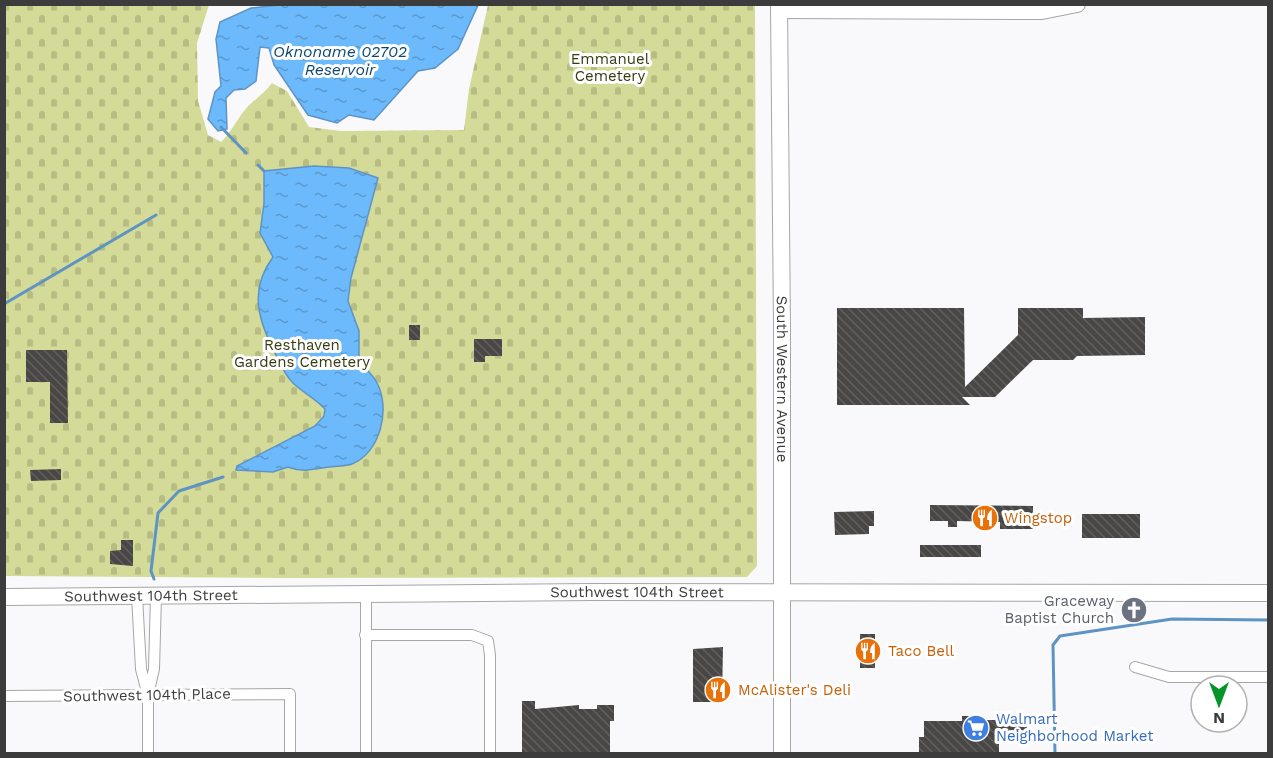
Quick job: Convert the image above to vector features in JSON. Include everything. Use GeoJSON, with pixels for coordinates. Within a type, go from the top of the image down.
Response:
{"type":"FeatureCollection","features":[{"type":"Feature","properties":{"kind":"main road"},"geometry":{"type":"LineString","coordinates":[[779,8],[1042,11],[1077,4]]}},
{"type":"Feature","properties":{"kind":"main road","name":"South Western Avenue"},"geometry":{"type":"LineString","coordinates":[[779,8],[782,753]]}},
{"type":"Feature","properties":{"kind":"main road","name":"Southwest 104th Street"},"geometry":{"type":"LineString","coordinates":[[4,597],[781,591],[1269,592]]}},
{"type":"Feature","properties":{"kind":"street"},"geometry":{"type":"LineString","coordinates":[[366,594],[366,753]]}},
{"type":"Feature","properties":{"kind":"street"},"geometry":{"type":"LineString","coordinates":[[137,596],[141,669],[148,695]]}},
{"type":"Feature","properties":{"kind":"street"},"geometry":{"type":"LineString","coordinates":[[148,753],[148,695],[154,669],[156,596]]}},
{"type":"Feature","properties":{"kind":"street"},"geometry":{"type":"LineString","coordinates":[[365,635],[472,634],[488,641],[490,753]]}},
{"type":"Feature","properties":{"kind":"street"},"geometry":{"type":"LineString","coordinates":[[1135,667],[1169,677],[1269,677]]}},
{"type":"Feature","properties":{"kind":"street","name":"Southwest 104th Place"},"geometry":{"type":"LineString","coordinates":[[4,696],[290,694],[290,753]]}},
{"type":"Feature","properties":{"kind":"green space","name":"Resthaven Gardens Cemetery"},"geometry":{"type":"Polygon","coordinates":[[[5,5],[209,5],[197,43],[198,101],[208,135],[221,142],[244,111],[272,83],[287,91],[309,127],[341,131],[464,130],[469,89],[488,5],[755,5],[757,566],[747,577],[5,576],[5,5]]]}},
{"type":"Feature","properties":{"kind":"water","name":"Oknoname 02702 Reservoir"},"geometry":{"type":"Polygon","coordinates":[[[288,4],[478,5],[458,49],[435,68],[418,71],[374,120],[349,115],[337,123],[308,115],[274,65],[269,48],[260,47],[256,81],[245,89],[234,90],[226,98],[227,129],[218,131],[208,119],[215,92],[221,86],[216,39],[220,22],[251,8],[288,4]]]}},
{"type":"Feature","properties":{"kind":"water"},"geometry":{"type":"Polygon","coordinates":[[[314,166],[349,168],[378,178],[351,278],[348,301],[359,331],[359,361],[371,374],[381,393],[383,417],[380,429],[370,450],[352,464],[308,470],[288,467],[273,472],[236,470],[237,466],[315,426],[324,416],[325,409],[289,379],[262,323],[258,301],[261,279],[273,257],[260,233],[264,203],[264,171],[314,166]]]}},
{"type":"Feature","properties":{"kind":"building"},"geometry":{"type":"Polygon","coordinates":[[[837,308],[964,308],[965,387],[1018,335],[1018,308],[1083,308],[1083,318],[1145,317],[1145,355],[1077,356],[1073,360],[1033,360],[995,397],[962,397],[970,405],[837,405],[837,308]]]}},
{"type":"Feature","properties":{"kind":"building"},"geometry":{"type":"Polygon","coordinates":[[[409,325],[420,325],[420,340],[409,340],[409,325]]]}},
{"type":"Feature","properties":{"kind":"building"},"geometry":{"type":"Polygon","coordinates":[[[474,339],[502,339],[502,356],[485,356],[485,362],[474,362],[474,339]]]}},
{"type":"Feature","properties":{"kind":"building"},"geometry":{"type":"Polygon","coordinates":[[[26,350],[67,350],[68,423],[50,423],[50,382],[26,382],[26,350]]]}},
{"type":"Feature","properties":{"kind":"building"},"geometry":{"type":"Polygon","coordinates":[[[61,469],[61,480],[31,481],[30,470],[61,469]]]}},
{"type":"Feature","properties":{"kind":"building"},"geometry":{"type":"Polygon","coordinates":[[[930,505],[1033,506],[1033,529],[1000,529],[1000,522],[957,521],[957,527],[948,527],[948,521],[930,521],[930,505]]]}},
{"type":"Feature","properties":{"kind":"building"},"geometry":{"type":"Polygon","coordinates":[[[874,511],[874,526],[869,526],[869,534],[835,535],[834,512],[874,511]]]}},
{"type":"Feature","properties":{"kind":"building"},"geometry":{"type":"Polygon","coordinates":[[[1082,514],[1140,514],[1140,538],[1082,538],[1082,514]]]}},
{"type":"Feature","properties":{"kind":"building"},"geometry":{"type":"Polygon","coordinates":[[[121,540],[133,540],[133,566],[110,564],[110,551],[121,550],[121,540]]]}},
{"type":"Feature","properties":{"kind":"building"},"geometry":{"type":"Polygon","coordinates":[[[920,545],[981,545],[981,557],[920,557],[920,545]]]}},
{"type":"Feature","properties":{"kind":"building","name":"Taco Bell"},"geometry":{"type":"Polygon","coordinates":[[[860,634],[875,634],[875,668],[860,668],[860,634]]]}},
{"type":"Feature","properties":{"kind":"building"},"geometry":{"type":"Polygon","coordinates":[[[723,647],[722,702],[693,702],[693,649],[723,647]]]}},
{"type":"Feature","properties":{"kind":"building"},"geometry":{"type":"Polygon","coordinates":[[[522,701],[535,701],[535,709],[579,705],[579,709],[597,709],[597,705],[614,705],[614,721],[610,721],[610,753],[522,753],[522,701]]]}},
{"type":"Feature","properties":{"kind":"building","name":"Walmart Neighborhood Market"},"geometry":{"type":"Polygon","coordinates":[[[962,716],[970,716],[970,720],[1027,720],[1027,735],[999,735],[999,753],[919,753],[919,737],[924,737],[924,721],[962,721],[962,716]]]}},
{"type":"Feature","properties":{"kind":"waterway"},"geometry":{"type":"LineString","coordinates":[[221,127],[246,153]]}},
{"type":"Feature","properties":{"kind":"waterway"},"geometry":{"type":"LineString","coordinates":[[258,165],[264,171]]}},
{"type":"Feature","properties":{"kind":"waterway"},"geometry":{"type":"LineString","coordinates":[[4,304],[156,215]]}},
{"type":"Feature","properties":{"kind":"waterway"},"geometry":{"type":"LineString","coordinates":[[154,579],[151,571],[158,513],[179,491],[223,477]]}},
{"type":"Feature","properties":{"kind":"waterway"},"geometry":{"type":"LineString","coordinates":[[1055,754],[1053,645],[1060,636],[1172,619],[1268,620]]}},
{"type":"Feature","properties":{"kind":"place","name":"Wingstop"},"geometry":{"type":"Point","coordinates":[985,518]}},
{"type":"Feature","properties":{"kind":"place","name":"Graceway Baptist Church"},"geometry":{"type":"Point","coordinates":[1134,610]}},
{"type":"Feature","properties":{"kind":"place","name":"Taco Bell"},"geometry":{"type":"Point","coordinates":[868,651]}},
{"type":"Feature","properties":{"kind":"place","name":"McAlister's Deli"},"geometry":{"type":"Point","coordinates":[718,690]}},
{"type":"Feature","properties":{"kind":"place","name":"Walmart Neighborhood Market"},"geometry":{"type":"Point","coordinates":[976,728]}},
{"type":"Feature","properties":{"kind":"park label","name":"Emmanuel Cemetery"},"geometry":{"type":"Point","coordinates":[610,68]}}]}
